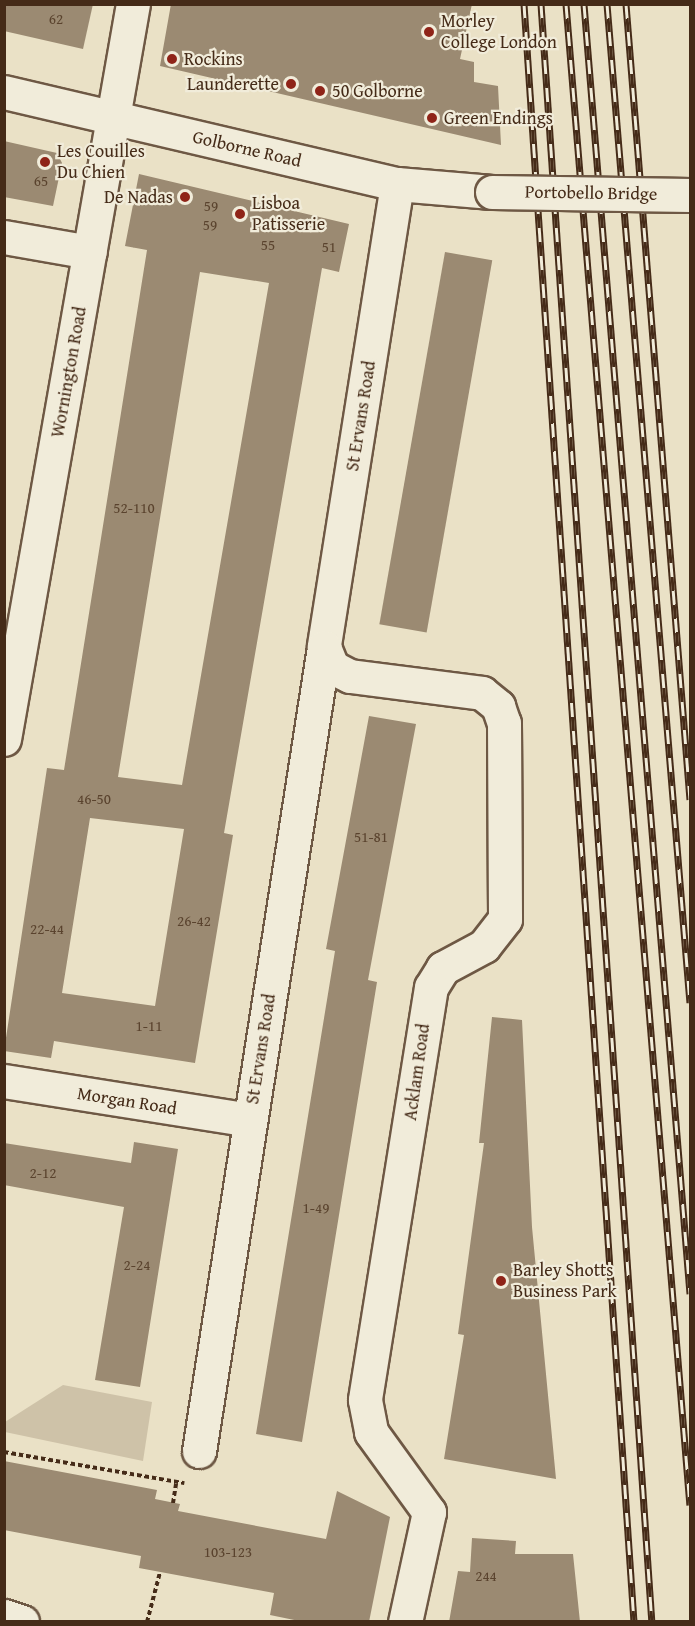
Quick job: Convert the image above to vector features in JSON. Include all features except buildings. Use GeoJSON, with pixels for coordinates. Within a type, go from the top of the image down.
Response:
{"type":"FeatureCollection","features":[{"type":"Feature","properties":{"kind":"street","name":"Wornington Road"},"geometry":{"type":"LineString","coordinates":[[4,739],[134,4]]}},
{"type":"Feature","properties":{"kind":"street","name":"Golborne Road"},"geometry":{"type":"LineString","coordinates":[[4,92],[397,184],[492,192]]}},
{"type":"Feature","properties":{"kind":"street","name":"St Ervans Road"},"geometry":{"type":"LineString","coordinates":[[199,1451],[250,1120],[328,657],[397,184]]}},
{"type":"Feature","properties":{"kind":"street","name":"Portobello Bridge"},"geometry":{"type":"LineString","coordinates":[[492,192],[690,195]]}},
{"type":"Feature","properties":{"kind":"street"},"geometry":{"type":"LineString","coordinates":[[4,237],[90,252]]}},
{"type":"Feature","properties":{"kind":"street","name":"Acklam Road"},"geometry":{"type":"LineString","coordinates":[[328,657],[350,676],[482,693],[498,706],[504,723],[505,919],[484,946],[443,968],[431,987],[365,1400],[371,1432],[429,1512],[405,1622]]}},
{"type":"Feature","properties":{"kind":"street","name":"Morgan Road"},"geometry":{"type":"LineString","coordinates":[[4,1081],[250,1120]]}},
{"type":"Feature","properties":{"kind":"street"},"geometry":{"type":"LineString","coordinates":[[4,1616],[22,1622]]}},
{"type":"Feature","properties":{"kind":"path"},"geometry":{"type":"LineString","coordinates":[[4,1452],[176,1483],[173,1503]]}},
{"type":"Feature","properties":{"kind":"path"},"geometry":{"type":"LineString","coordinates":[[147,1622],[160,1572]]}},
{"type":"Feature","properties":{"kind":"shaded area"},"geometry":{"type":"Polygon","coordinates":[[[63,1385],[152,1402],[143,1461],[5,1432],[5,1422],[63,1385]]]}},
{"type":"Feature","properties":{"kind":"railway"},"geometry":{"type":"LineString","coordinates":[[524,4],[634,1622]]}},
{"type":"Feature","properties":{"kind":"railway"},"geometry":{"type":"LineString","coordinates":[[541,4],[652,1622]]}},
{"type":"Feature","properties":{"kind":"railway"},"geometry":{"type":"LineString","coordinates":[[566,4],[690,1505]]}},
{"type":"Feature","properties":{"kind":"railway"},"geometry":{"type":"LineString","coordinates":[[584,4],[690,1294]]}},
{"type":"Feature","properties":{"kind":"railway"},"geometry":{"type":"LineString","coordinates":[[607,4],[690,1003]]}},
{"type":"Feature","properties":{"kind":"railway"},"geometry":{"type":"LineString","coordinates":[[626,4],[690,799]]}},
{"type":"Feature","properties":{"kind":"place","name":"Morley College London"},"geometry":{"type":"Point","coordinates":[429,32]}},
{"type":"Feature","properties":{"kind":"place","name":"Rockins"},"geometry":{"type":"Point","coordinates":[172,59]}},
{"type":"Feature","properties":{"kind":"place","name":"Launderette"},"geometry":{"type":"Point","coordinates":[291,84]}},
{"type":"Feature","properties":{"kind":"place","name":"50 Golborne"},"geometry":{"type":"Point","coordinates":[320,91]}},
{"type":"Feature","properties":{"kind":"place","name":"Green Endings"},"geometry":{"type":"Point","coordinates":[432,118]}},
{"type":"Feature","properties":{"kind":"place","name":"Les Couilles Du Chien"},"geometry":{"type":"Point","coordinates":[45,162]}},
{"type":"Feature","properties":{"kind":"place","name":"De Nadas"},"geometry":{"type":"Point","coordinates":[185,197]}},
{"type":"Feature","properties":{"kind":"place","name":"Lisboa Patisserie"},"geometry":{"type":"Point","coordinates":[240,214]}},
{"type":"Feature","properties":{"kind":"place","name":"Barley Shotts Business Park"},"geometry":{"type":"Point","coordinates":[501,1281]}}]}
